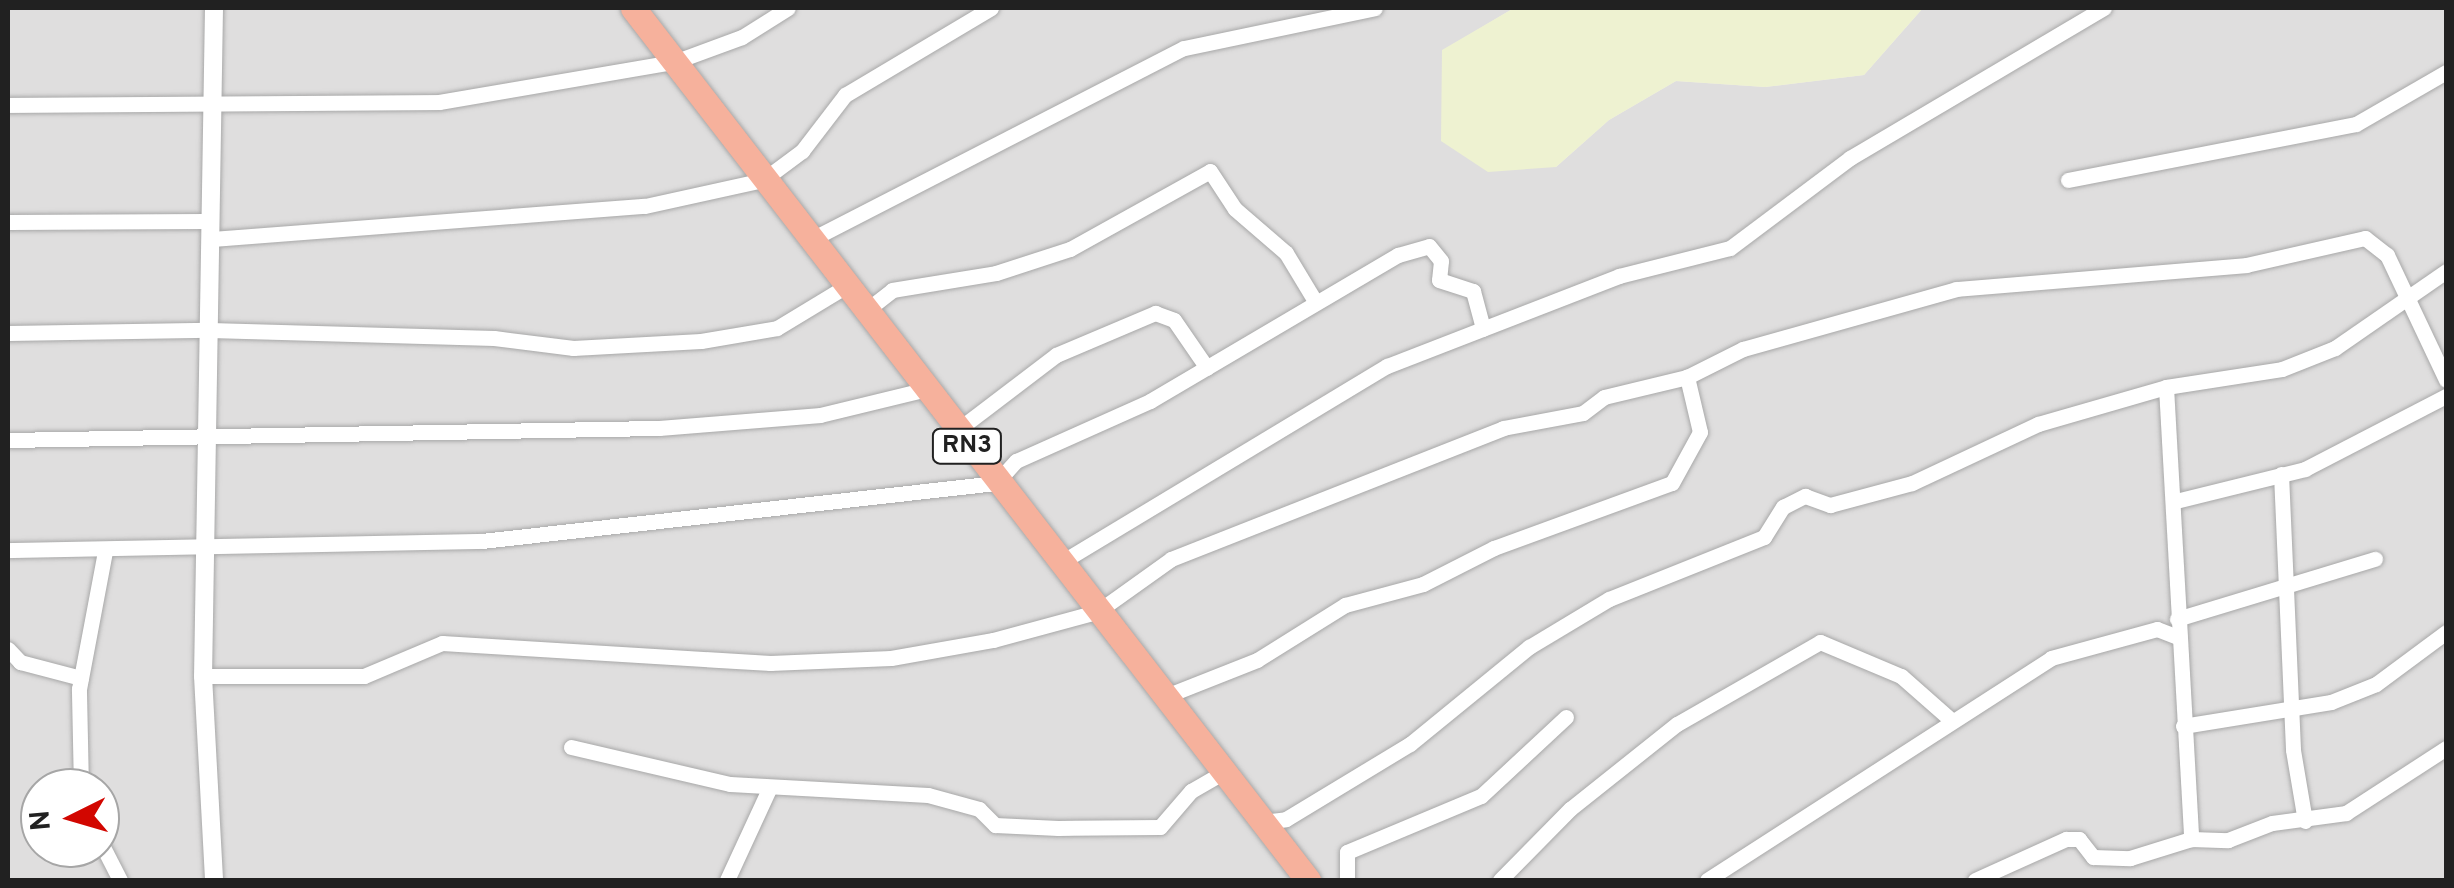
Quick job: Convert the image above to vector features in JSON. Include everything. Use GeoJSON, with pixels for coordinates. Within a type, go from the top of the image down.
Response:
{"type":"FeatureCollection","features":[{"type":"Feature","properties":{"kind":"highway","name":"RN3"},"geometry":{"type":"LineString","coordinates":[[633,8],[762,180],[848,285],[912,386],[955,432],[983,478],[1060,563],[1224,772],[1274,821],[1281,846],[1308,880]]}},
{"type":"Feature","properties":{"kind":"street"},"geometry":{"type":"LineString","coordinates":[[214,8],[203,676],[214,880]]}},
{"type":"Feature","properties":{"kind":"street"},"geometry":{"type":"LineString","coordinates":[[8,106],[439,102],[674,62],[742,37],[788,8]]}},
{"type":"Feature","properties":{"kind":"street"},"geometry":{"type":"LineString","coordinates":[[8,222],[209,230],[645,206],[762,180],[802,151],[845,95],[992,8]]}},
{"type":"Feature","properties":{"kind":"street"},"geometry":{"type":"LineString","coordinates":[[812,239],[1184,48],[1375,8]]}},
{"type":"Feature","properties":{"kind":"street"},"geometry":{"type":"LineString","coordinates":[[1060,563],[1388,366],[1618,276],[1730,248],[1850,158],[2103,8]]}},
{"type":"Feature","properties":{"kind":"street"},"geometry":{"type":"LineString","coordinates":[[2068,180],[2356,124],[2446,72]]}},
{"type":"Feature","properties":{"kind":"street"},"geometry":{"type":"LineString","coordinates":[[863,312],[892,290],[996,273],[1070,250],[1210,171],[1236,209],[1286,252],[1316,301]]}},
{"type":"Feature","properties":{"kind":"street"},"geometry":{"type":"LineString","coordinates":[[203,676],[364,676],[442,643],[770,664],[891,658],[1097,612],[1171,560],[1427,457],[1687,378],[1743,349],[1956,289],[2246,266],[2365,238],[2384,250],[2446,380]]}},
{"type":"Feature","properties":{"kind":"street"},"geometry":{"type":"LineString","coordinates":[[8,550],[105,551],[205,540],[482,541],[983,478],[1208,368],[1316,301],[1428,246],[1441,261],[1439,280],[1473,291],[1483,329]]}},
{"type":"Feature","properties":{"kind":"street"},"geometry":{"type":"LineString","coordinates":[[1274,821],[1410,744],[1529,646],[1636,584],[1764,537],[1794,502],[1806,496],[1830,504],[1912,482],[2038,424],[2166,387],[2282,369],[2335,348],[2446,270]]}},
{"type":"Feature","properties":{"kind":"street"},"geometry":{"type":"LineString","coordinates":[[8,333],[210,330],[494,338],[573,348],[701,341],[776,328],[848,285]]}},
{"type":"Feature","properties":{"kind":"street"},"geometry":{"type":"LineString","coordinates":[[955,432],[1056,354],[1155,314],[1174,320],[1208,368]]}},
{"type":"Feature","properties":{"kind":"street"},"geometry":{"type":"LineString","coordinates":[[1166,696],[1257,660],[1345,606],[1423,584],[1494,548],[1672,483],[1700,432],[1687,378]]}},
{"type":"Feature","properties":{"kind":"street"},"geometry":{"type":"LineString","coordinates":[[8,440],[660,428],[820,414],[912,386]]}},
{"type":"Feature","properties":{"kind":"street"},"geometry":{"type":"LineString","coordinates":[[2166,387],[2176,501],[2177,619],[2191,839]]}},
{"type":"Feature","properties":{"kind":"street"},"geometry":{"type":"LineString","coordinates":[[2176,501],[2336,456],[2446,396]]}},
{"type":"Feature","properties":{"kind":"street"},"geometry":{"type":"LineString","coordinates":[[2281,474],[2304,821]]}},
{"type":"Feature","properties":{"kind":"street"},"geometry":{"type":"LineString","coordinates":[[79,768],[75,740],[81,678],[105,551]]}},
{"type":"Feature","properties":{"kind":"street"},"geometry":{"type":"LineString","coordinates":[[2177,619],[2375,559]]}},
{"type":"Feature","properties":{"kind":"street"},"geometry":{"type":"LineString","coordinates":[[1707,880],[2074,647],[2157,630],[2178,638]]}},
{"type":"Feature","properties":{"kind":"street"},"geometry":{"type":"LineString","coordinates":[[2182,726],[2294,711],[2376,684],[2446,632]]}},
{"type":"Feature","properties":{"kind":"street"},"geometry":{"type":"LineString","coordinates":[[1500,880],[1570,810],[1677,724],[1820,642],[1901,676],[1952,721]]}},
{"type":"Feature","properties":{"kind":"street"},"geometry":{"type":"LineString","coordinates":[[8,649],[20,662],[81,678]]}},
{"type":"Feature","properties":{"kind":"street"},"geometry":{"type":"LineString","coordinates":[[1347,880],[1346,852],[1481,796],[1566,717]]}},
{"type":"Feature","properties":{"kind":"street"},"geometry":{"type":"LineString","coordinates":[[571,747],[770,787],[928,795],[979,809],[995,824],[1160,826],[1191,791],[1224,772]]}},
{"type":"Feature","properties":{"kind":"street"},"geometry":{"type":"LineString","coordinates":[[1976,880],[2066,838],[2104,860],[2191,839],[2228,840],[2304,821],[2371,801],[2446,748]]}},
{"type":"Feature","properties":{"kind":"street"},"geometry":{"type":"LineString","coordinates":[[727,880],[770,787]]}},
{"type":"Feature","properties":{"kind":"shaded area"},"geometry":{"type":"Polygon","coordinates":[[[8,8],[1514,8],[1442,51],[1556,167],[1609,120],[1676,81],[1765,87],[1864,75],[1923,8],[2446,8],[2446,880],[8,880],[8,8]]]}},
{"type":"Feature","properties":{"kind":"green space"},"geometry":{"type":"Polygon","coordinates":[[[1514,8],[1923,8],[1864,75],[1765,87],[1676,81],[1609,120],[1556,167],[1488,172],[1441,141],[1442,50],[1514,8]]]}}]}
